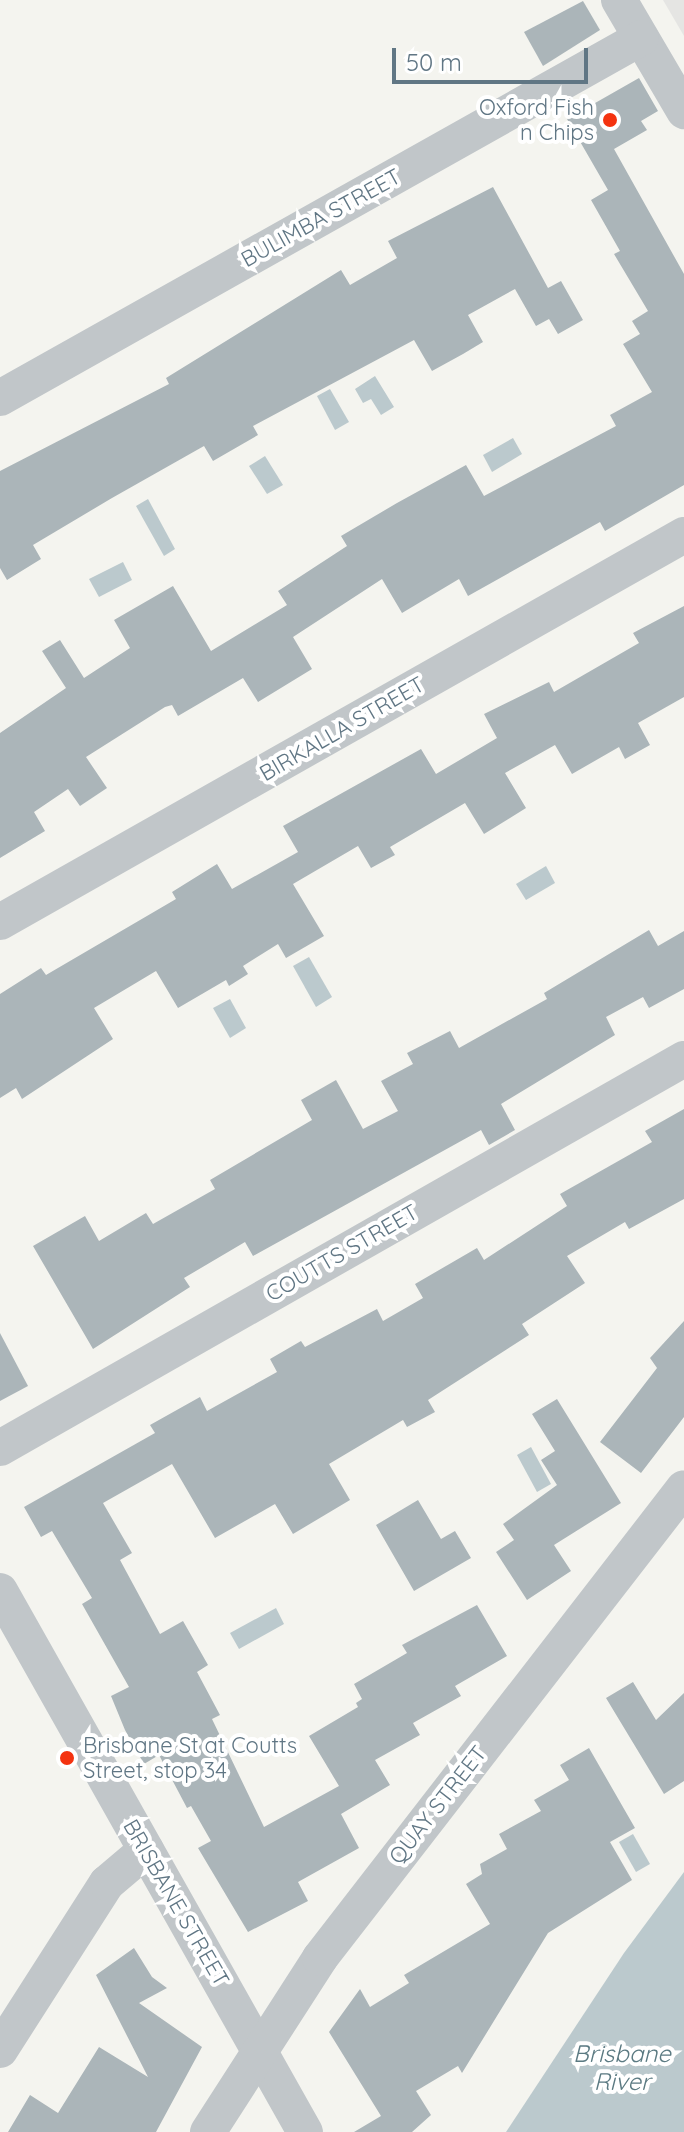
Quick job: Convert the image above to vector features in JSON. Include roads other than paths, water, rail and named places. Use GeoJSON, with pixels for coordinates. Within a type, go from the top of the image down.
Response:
{"type":"FeatureCollection","features":[{"type":"Feature","properties":{"kind":"street"},"geometry":{"type":"LineString","coordinates":[[619,0],[684,111]]}},
{"type":"Feature","properties":{"kind":"street","name":"BULIMBA STREET"},"geometry":{"type":"LineString","coordinates":[[0,398],[641,38]]}},
{"type":"Feature","properties":{"kind":"street","name":"BIRKALLA STREET"},"geometry":{"type":"LineString","coordinates":[[0,922],[684,535]]}},
{"type":"Feature","properties":{"kind":"street","name":"COUTTS STREET"},"geometry":{"type":"LineString","coordinates":[[0,1448],[684,1059]]}},
{"type":"Feature","properties":{"kind":"street","name":"QUAY STREET"},"geometry":{"type":"LineString","coordinates":[[208,2132],[258,2048],[320,1958],[684,1488]]}},
{"type":"Feature","properties":{"kind":"street","name":"BRISBANE STREET"},"geometry":{"type":"LineString","coordinates":[[0,1591],[305,2132]]}},
{"type":"Feature","properties":{"kind":"street"},"geometry":{"type":"LineString","coordinates":[[0,2050],[107,1883],[146,1850]]}},
{"type":"Feature","properties":{"kind":"water"},"geometry":{"type":"Polygon","coordinates":[[[375,376],[394,407],[381,415],[371,399],[363,403],[355,389],[375,376]]]}},
{"type":"Feature","properties":{"kind":"water"},"geometry":{"type":"Polygon","coordinates":[[[330,389],[349,422],[335,430],[317,396],[330,389]]]}},
{"type":"Feature","properties":{"kind":"water"},"geometry":{"type":"Polygon","coordinates":[[[513,438],[522,454],[492,472],[483,455],[513,438]]]}},
{"type":"Feature","properties":{"kind":"water"},"geometry":{"type":"Polygon","coordinates":[[[265,456],[283,485],[267,494],[249,466],[265,456]]]}},
{"type":"Feature","properties":{"kind":"water"},"geometry":{"type":"Polygon","coordinates":[[[148,499],[175,549],[164,556],[136,506],[148,499]]]}},
{"type":"Feature","properties":{"kind":"water"},"geometry":{"type":"Polygon","coordinates":[[[123,562],[132,580],[99,597],[89,579],[123,562]]]}},
{"type":"Feature","properties":{"kind":"water"},"geometry":{"type":"Polygon","coordinates":[[[546,866],[555,883],[526,900],[516,884],[546,866]]]}},
{"type":"Feature","properties":{"kind":"water"},"geometry":{"type":"Polygon","coordinates":[[[309,957],[332,997],[316,1007],[293,966],[309,957]]]}},
{"type":"Feature","properties":{"kind":"water"},"geometry":{"type":"Polygon","coordinates":[[[230,999],[246,1028],[230,1038],[213,1008],[230,999]]]}},
{"type":"Feature","properties":{"kind":"water"},"geometry":{"type":"Polygon","coordinates":[[[531,1447],[551,1484],[537,1492],[517,1455],[531,1447]]]}},
{"type":"Feature","properties":{"kind":"water"},"geometry":{"type":"Polygon","coordinates":[[[276,1608],[284,1624],[239,1649],[230,1633],[276,1608]]]}},
{"type":"Feature","properties":{"kind":"water"},"geometry":{"type":"Polygon","coordinates":[[[633,1834],[650,1864],[636,1872],[619,1842],[633,1834]]]}},
{"type":"Feature","properties":{"kind":"water","name":"Brisbane River"},"geometry":{"type":"Polygon","coordinates":[[[684,1872],[684,2132],[506,2132],[624,1953],[684,1872]]]}},
{"type":"Feature","properties":{"kind":"place","name":"Oxford Fish n Chips"},"geometry":{"type":"Point","coordinates":[610,120]}},
{"type":"Feature","properties":{"kind":"place","name":"Brisbane St at Coutts Street, stop 34"},"geometry":{"type":"Point","coordinates":[67,1758]}}]}
